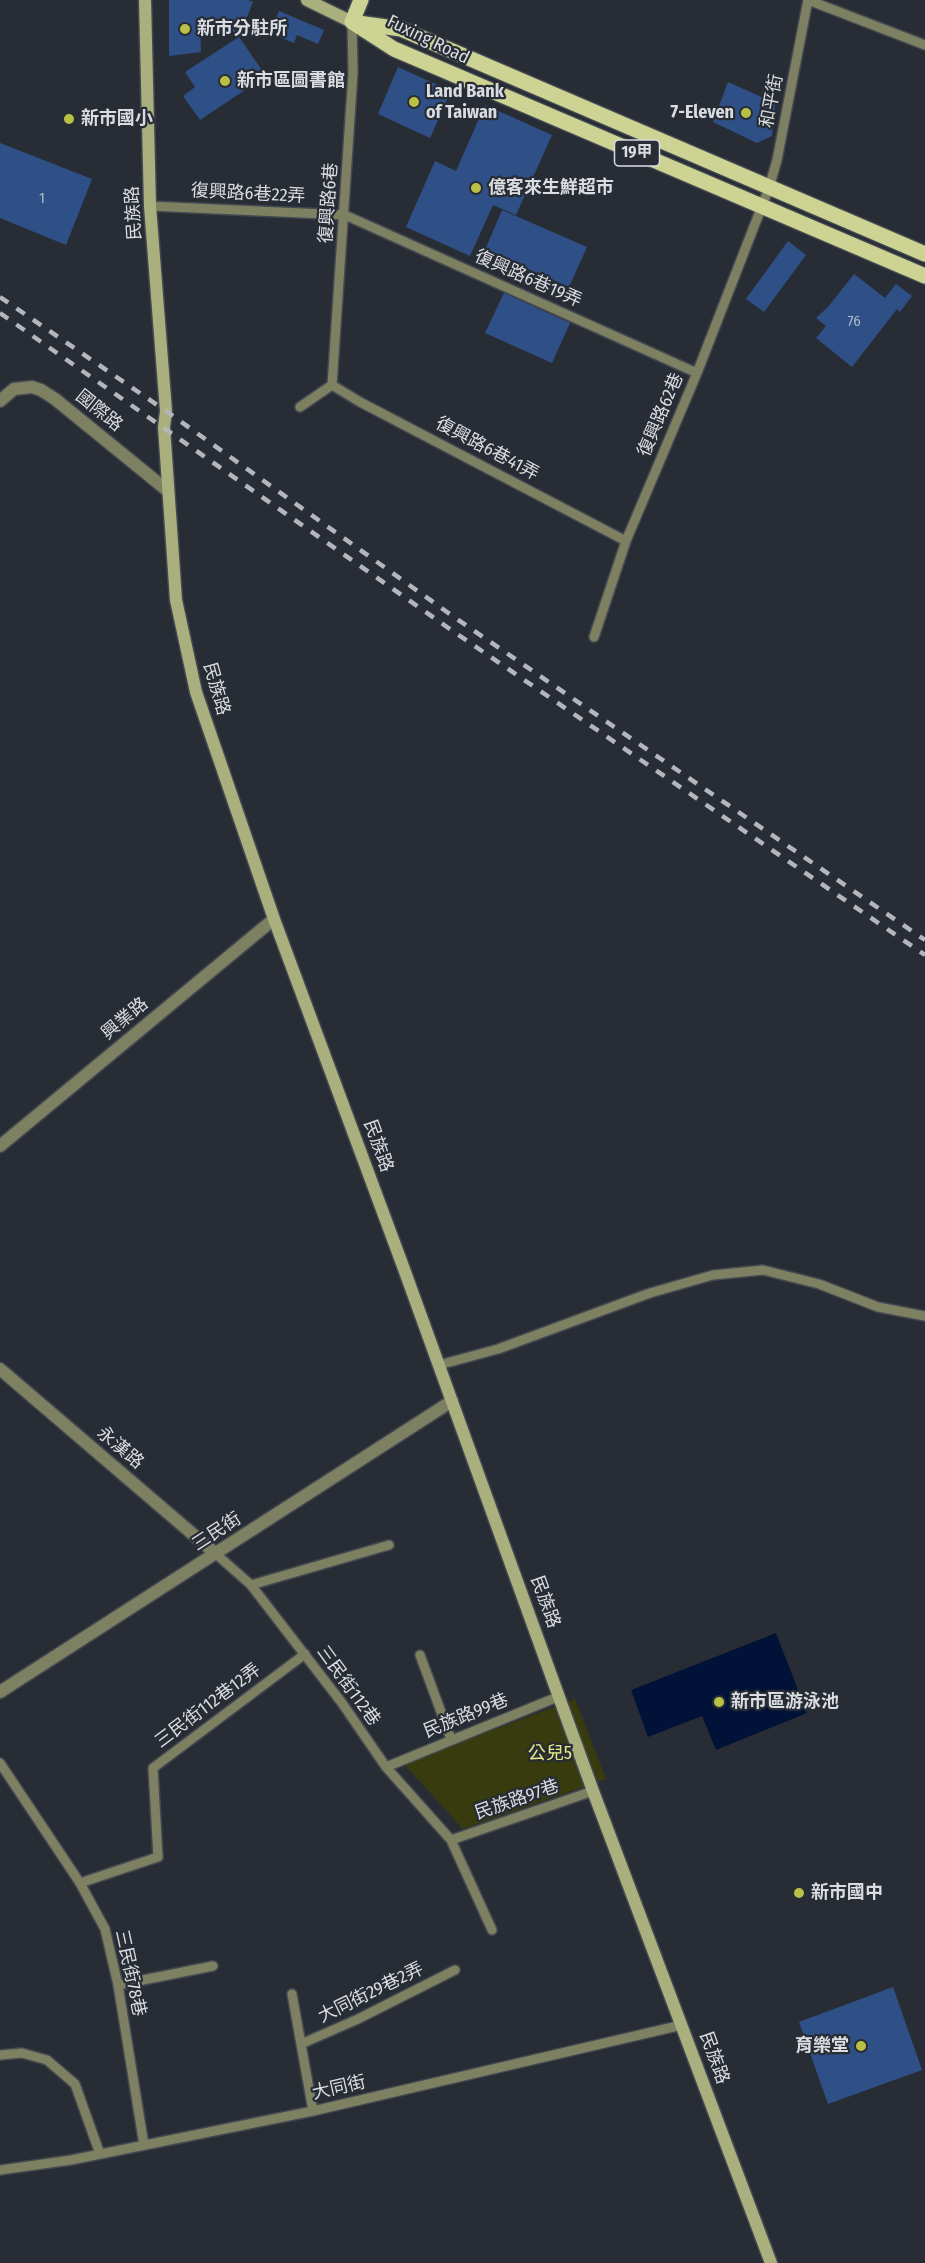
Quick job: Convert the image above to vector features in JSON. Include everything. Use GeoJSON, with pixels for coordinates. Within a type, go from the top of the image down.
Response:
{"type":"FeatureCollection","features":[{"type":"Feature","properties":{"kind":"main road"},"geometry":{"type":"LineString","coordinates":[[351,0],[352,22]]}},
{"type":"Feature","properties":{"kind":"main road"},"geometry":{"type":"LineString","coordinates":[[352,22],[361,0]]}},
{"type":"Feature","properties":{"kind":"main road","name":"Fuxing Road"},"geometry":{"type":"LineString","coordinates":[[352,22],[401,29],[925,254]]}},
{"type":"Feature","properties":{"kind":"main road","name":"Fuxing Road"},"geometry":{"type":"LineString","coordinates":[[352,22],[394,49],[925,276]]}},
{"type":"Feature","properties":{"kind":"street","name":"民族路"},"geometry":{"type":"LineString","coordinates":[[146,0],[150,206],[166,411],[164,427],[168,491],[176,600],[196,692],[274,919],[593,1791],[771,2263]]}},
{"type":"Feature","properties":{"kind":"street"},"geometry":{"type":"LineString","coordinates":[[307,0],[352,22]]}},
{"type":"Feature","properties":{"kind":"street","name":"國際路"},"geometry":{"type":"LineString","coordinates":[[0,401],[14,389],[32,387],[41,390],[168,491]]}},
{"type":"Feature","properties":{"kind":"street","name":"興業路"},"geometry":{"type":"LineString","coordinates":[[0,1146],[274,919]]}},
{"type":"Feature","properties":{"kind":"street","name":"永漢路"},"geometry":{"type":"LineString","coordinates":[[0,1370],[216,1554]]}},
{"type":"Feature","properties":{"kind":"street","name":"三民街"},"geometry":{"type":"LineString","coordinates":[[0,1692],[452,1401]]}},
{"type":"Feature","properties":{"kind":"lane"},"geometry":{"type":"LineString","coordinates":[[808,0],[925,45]]}},
{"type":"Feature","properties":{"kind":"lane","name":"和平街"},"geometry":{"type":"LineString","coordinates":[[762,207],[777,160],[808,0]]}},
{"type":"Feature","properties":{"kind":"lane","name":"復興路6巷"},"geometry":{"type":"LineString","coordinates":[[332,385],[353,73],[352,22]]}},
{"type":"Feature","properties":{"kind":"lane","name":"復興路6巷22弄"},"geometry":{"type":"LineString","coordinates":[[150,206],[345,215]]}},
{"type":"Feature","properties":{"kind":"lane","name":"復興路62巷"},"geometry":{"type":"LineString","coordinates":[[594,637],[626,541],[697,373],[762,207]]}},
{"type":"Feature","properties":{"kind":"lane","name":"復興路6巷19弄"},"geometry":{"type":"LineString","coordinates":[[345,215],[697,373]]}},
{"type":"Feature","properties":{"kind":"lane"},"geometry":{"type":"LineString","coordinates":[[300,407],[332,385]]}},
{"type":"Feature","properties":{"kind":"lane","name":"復興路6巷41弄"},"geometry":{"type":"LineString","coordinates":[[332,385],[360,402],[626,541]]}},
{"type":"Feature","properties":{"kind":"lane"},"geometry":{"type":"LineString","coordinates":[[439,1365],[498,1349],[650,1293],[713,1275],[764,1270],[819,1284],[878,1307],[925,1316]]}},
{"type":"Feature","properties":{"kind":"lane"},"geometry":{"type":"LineString","coordinates":[[251,1585],[389,1545]]}},
{"type":"Feature","properties":{"kind":"lane","name":"三民街112巷"},"geometry":{"type":"LineString","coordinates":[[216,1554],[251,1585],[342,1703],[386,1767],[451,1840],[492,1930]]}},
{"type":"Feature","properties":{"kind":"lane","name":"三民街112巷12弄"},"geometry":{"type":"LineString","coordinates":[[80,1882],[158,1857],[153,1768],[305,1654]]}},
{"type":"Feature","properties":{"kind":"lane"},"geometry":{"type":"LineString","coordinates":[[420,1655],[451,1739]]}},
{"type":"Feature","properties":{"kind":"lane","name":"民族路99巷"},"geometry":{"type":"LineString","coordinates":[[386,1767],[560,1696]]}},
{"type":"Feature","properties":{"kind":"lane","name":"三民街78巷"},"geometry":{"type":"LineString","coordinates":[[0,1763],[80,1882],[105,1929],[118,1985],[144,2145]]}},
{"type":"Feature","properties":{"kind":"lane","name":"民族路97巷"},"geometry":{"type":"LineString","coordinates":[[451,1840],[593,1791]]}},
{"type":"Feature","properties":{"kind":"lane"},"geometry":{"type":"LineString","coordinates":[[118,1985],[213,1966]]}},
{"type":"Feature","properties":{"kind":"lane","name":"大同街29巷2弄"},"geometry":{"type":"LineString","coordinates":[[301,2044],[358,2019],[454,1970]]}},
{"type":"Feature","properties":{"kind":"lane"},"geometry":{"type":"LineString","coordinates":[[292,1994],[313,2111]]}},
{"type":"Feature","properties":{"kind":"lane","name":"大同街"},"geometry":{"type":"LineString","coordinates":[[0,2170],[100,2154],[313,2111],[682,2025]]}},
{"type":"Feature","properties":{"kind":"lane"},"geometry":{"type":"LineString","coordinates":[[0,2055],[22,2053],[47,2060],[75,2084],[100,2154]]}},
{"type":"Feature","properties":{"kind":"green space","name":"公兒5"},"geometry":{"type":"Polygon","coordinates":[[[575,1699],[606,1779],[463,1829],[404,1764],[575,1699]]]}},
{"type":"Feature","properties":{"kind":"water","name":"新市區游泳池"},"geometry":{"type":"Polygon","coordinates":[[[776,1633],[807,1713],[716,1750],[702,1716],[648,1737],[631,1690],[776,1633]]]}},
{"type":"Feature","properties":{"kind":"building","name":"新市分駐所"},"geometry":{"type":"Polygon","coordinates":[[[169,0],[248,0],[253,2],[240,35],[203,21],[200,24],[201,52],[169,56],[169,0]]]}},
{"type":"Feature","properties":{"kind":"building"},"geometry":{"type":"Polygon","coordinates":[[[279,11],[324,30],[318,44],[297,35],[294,43],[269,33],[279,11]]]}},
{"type":"Feature","properties":{"kind":"building","name":"新市區圖書館"},"geometry":{"type":"Polygon","coordinates":[[[239,37],[266,76],[200,120],[183,96],[195,87],[185,72],[239,37]]]}},
{"type":"Feature","properties":{"kind":"building","name":"Land Bank of Taiwan"},"geometry":{"type":"Polygon","coordinates":[[[398,67],[451,91],[430,138],[378,114],[398,67]]]}},
{"type":"Feature","properties":{"kind":"building","name":"7-Eleven"},"geometry":{"type":"Polygon","coordinates":[[[728,82],[775,103],[772,136],[757,143],[713,122],[728,82]]]}},
{"type":"Feature","properties":{"kind":"building","name":"億客來生鮮超市"},"geometry":{"type":"Polygon","coordinates":[[[485,105],[552,135],[516,215],[493,205],[470,256],[406,227],[435,161],[456,171],[485,105]]]}},
{"type":"Feature","properties":{"kind":"building"},"geometry":{"type":"Polygon","coordinates":[[[0,143],[92,179],[66,245],[0,218],[0,143]]]}},
{"type":"Feature","properties":{"kind":"building"},"geometry":{"type":"Polygon","coordinates":[[[502,210],[587,247],[569,287],[485,250],[502,210]]]}},
{"type":"Feature","properties":{"kind":"building"},"geometry":{"type":"Polygon","coordinates":[[[788,241],[806,255],[764,312],[746,299],[788,241]]]}},
{"type":"Feature","properties":{"kind":"building"},"geometry":{"type":"Polygon","coordinates":[[[854,274],[885,298],[896,284],[912,296],[900,312],[897,309],[852,367],[816,338],[826,326],[816,318],[828,307],[854,274]]]}},
{"type":"Feature","properties":{"kind":"building"},"geometry":{"type":"Polygon","coordinates":[[[504,293],[570,323],[552,363],[485,333],[504,293]]]}},
{"type":"Feature","properties":{"kind":"building","name":"育樂堂"},"geometry":{"type":"Polygon","coordinates":[[[893,1987],[922,2070],[828,2104],[799,2022],[893,1987]]]}},
{"type":"Feature","properties":{"kind":"railway"},"geometry":{"type":"LineString","coordinates":[[0,297],[166,411],[454,617],[925,940]]}},
{"type":"Feature","properties":{"kind":"railway"},"geometry":{"type":"LineString","coordinates":[[0,313],[447,627],[925,955]]}},
{"type":"Feature","properties":{"kind":"place","name":"新市分駐所"},"geometry":{"type":"Point","coordinates":[185,29]}},
{"type":"Feature","properties":{"kind":"place","name":"新市區圖書館"},"geometry":{"type":"Point","coordinates":[225,81]}},
{"type":"Feature","properties":{"kind":"place","name":"Land Bank of Taiwan"},"geometry":{"type":"Point","coordinates":[414,102]}},
{"type":"Feature","properties":{"kind":"place","name":"7-Eleven"},"geometry":{"type":"Point","coordinates":[746,113]}},
{"type":"Feature","properties":{"kind":"place","name":"新市國小"},"geometry":{"type":"Point","coordinates":[69,119]}},
{"type":"Feature","properties":{"kind":"place","name":"億客來生鮮超市"},"geometry":{"type":"Point","coordinates":[476,188]}},
{"type":"Feature","properties":{"kind":"place","name":"新市區游泳池"},"geometry":{"type":"Point","coordinates":[719,1702]}},
{"type":"Feature","properties":{"kind":"place","name":"新市國中"},"geometry":{"type":"Point","coordinates":[799,1893]}},
{"type":"Feature","properties":{"kind":"place","name":"育樂堂"},"geometry":{"type":"Point","coordinates":[861,2046]}}]}
